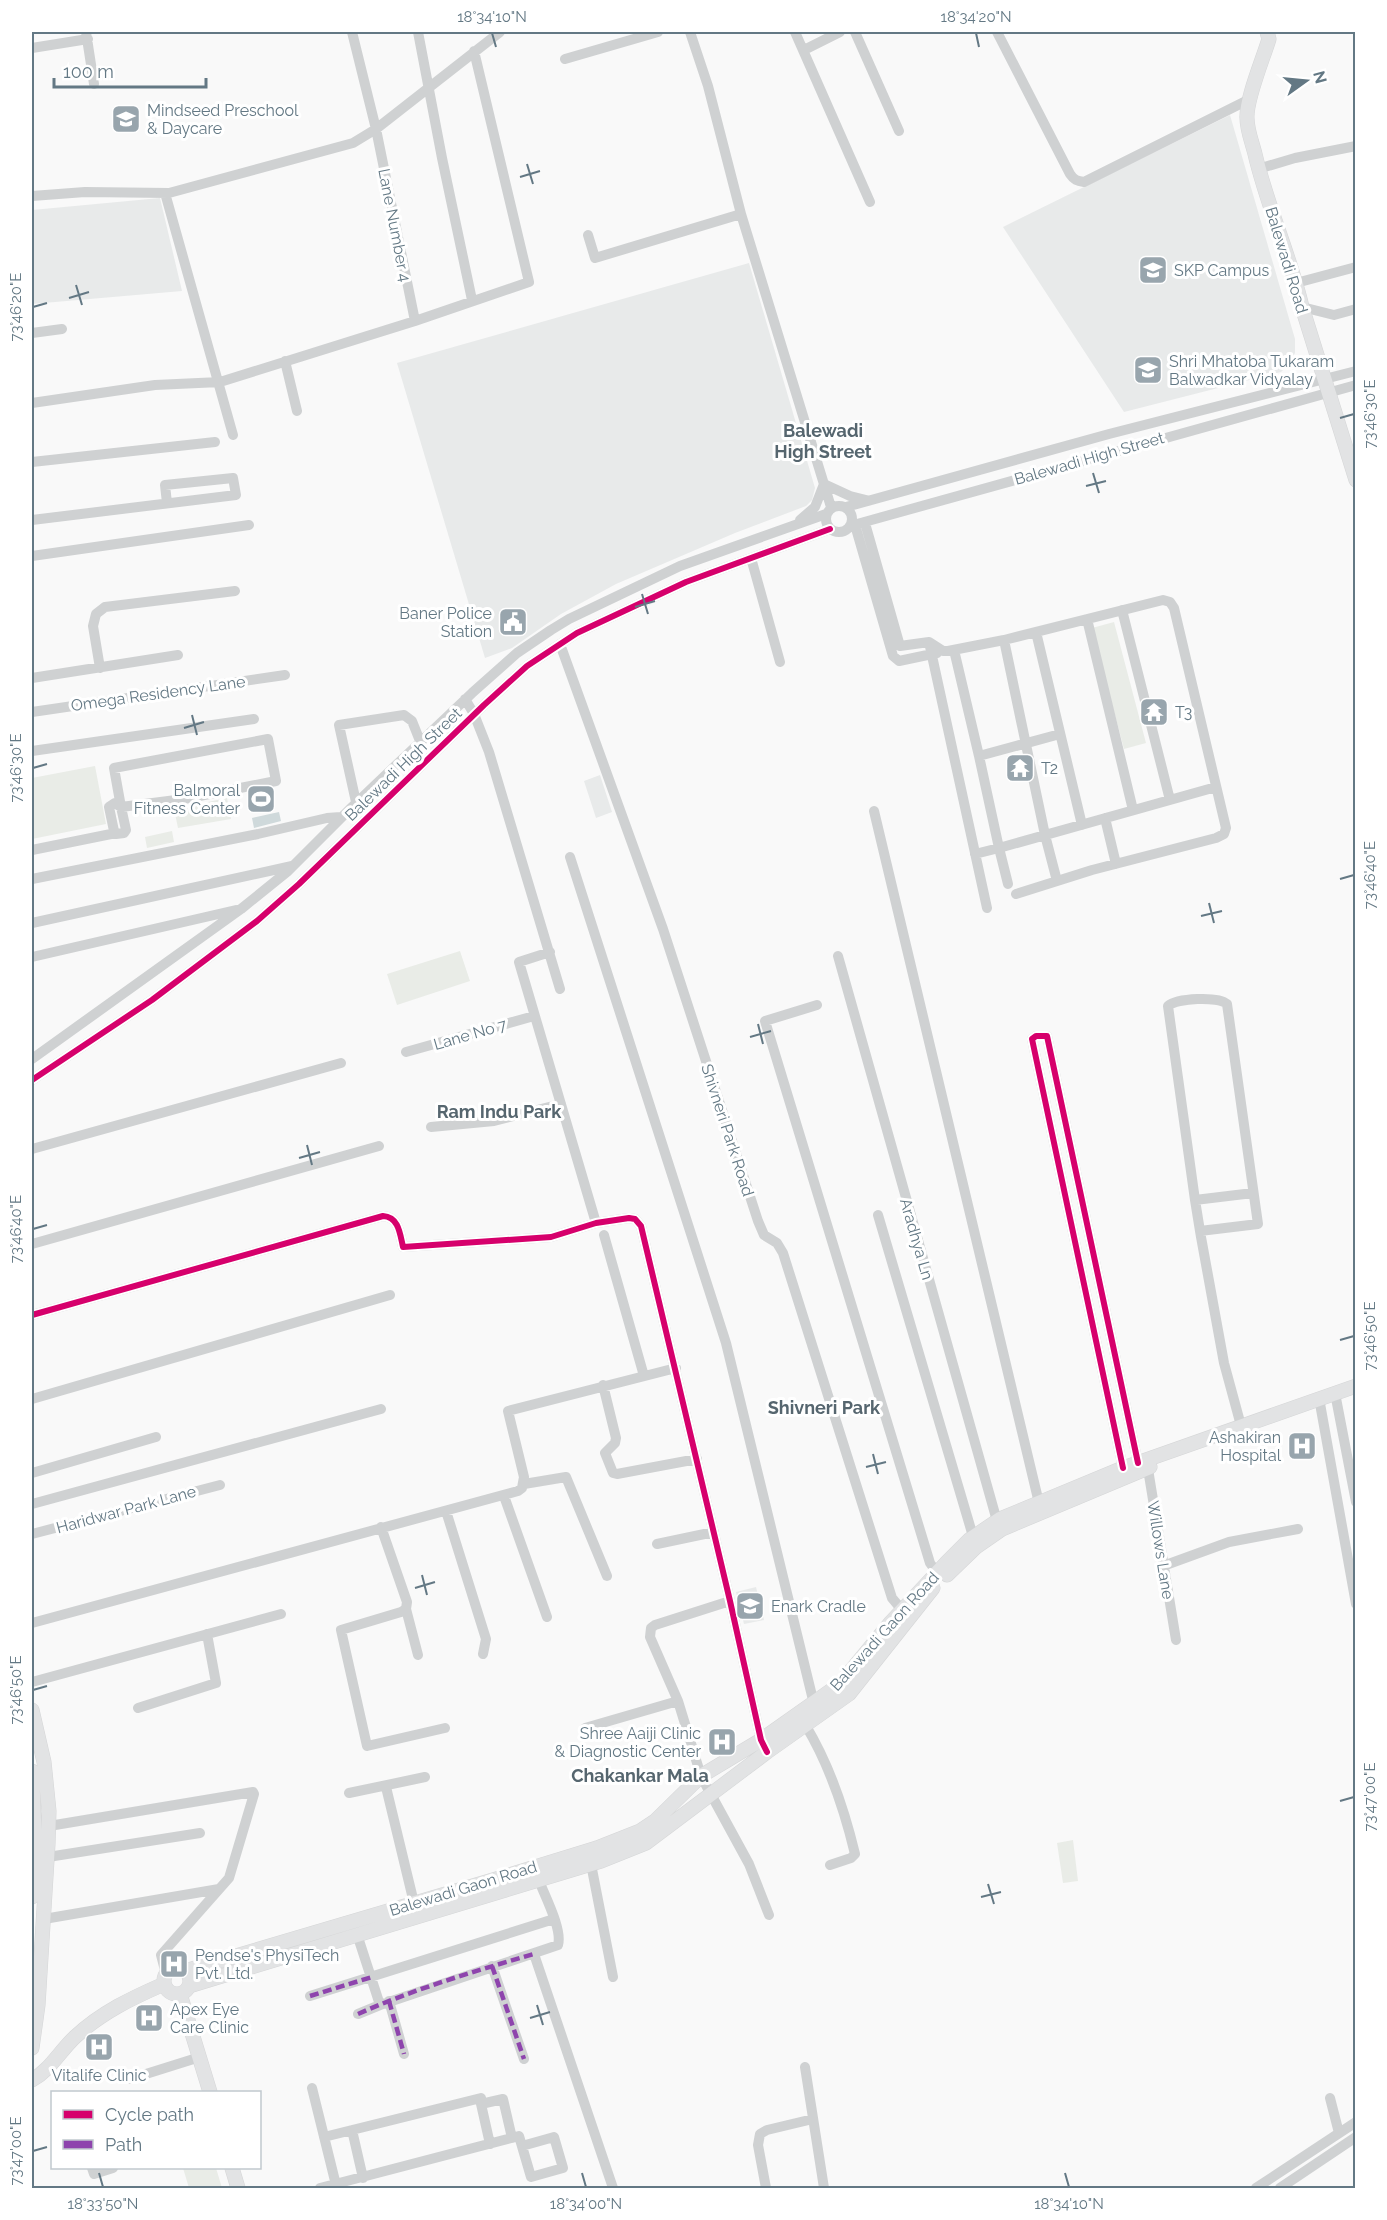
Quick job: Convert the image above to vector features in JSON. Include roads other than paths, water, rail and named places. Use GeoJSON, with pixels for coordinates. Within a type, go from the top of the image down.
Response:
{"type":"FeatureCollection","features":[{"type":"Feature","properties":{"kind":"main road","name":"Balewadi Road"},"geometry":{"type":"LineString","coordinates":[[1272,34],[1254,89],[1248,100],[1247,118],[1258,169],[1296,283],[1356,480]]}},
{"type":"Feature","properties":{"kind":"main road","name":"Balewadi Gaon Road"},"geometry":{"type":"LineString","coordinates":[[184,1990],[355,1928],[414,1903],[537,1874],[591,1864],[628,1852],[646,1843],[712,1794],[764,1746],[840,1684],[902,1610],[937,1573],[975,1542],[1144,1464],[1320,1402],[1356,1386]]}},
{"type":"Feature","properties":{"kind":"main road","name":"Balewadi Gaon Road"},"geometry":{"type":"LineString","coordinates":[[1336,1396],[1356,1393]]}},
{"type":"Feature","properties":{"kind":"main road","name":"Balewadi Gaon Road"},"geometry":{"type":"LineString","coordinates":[[185,1971],[355,1928],[537,1874],[640,1831],[655,1821],[700,1776],[806,1726],[849,1694],[937,1583],[997,1521],[1123,1468],[1144,1464]]}},
{"type":"Feature","properties":{"kind":"main road"},"geometry":{"type":"LineString","coordinates":[[32,1710],[44,1762],[49,1826],[38,2005],[32,2048]]}},
{"type":"Feature","properties":{"kind":"main road"},"geometry":{"type":"LineString","coordinates":[[32,1771],[32,1897]]}},
{"type":"Feature","properties":{"kind":"main road"},"geometry":{"type":"LineString","coordinates":[[32,2080],[43,2072],[90,2024],[165,1979],[174,1968],[185,1971],[189,1978],[184,1990],[210,2091]]}},
{"type":"Feature","properties":{"kind":"main road"},"geometry":{"type":"LineString","coordinates":[[165,1979],[171,1992],[184,1990]]}},
{"type":"Feature","properties":{"kind":"main road"},"geometry":{"type":"LineString","coordinates":[[232,2169],[238,2188]]}},
{"type":"Feature","properties":{"kind":"street","name":"Lane Number 4"},"geometry":{"type":"LineString","coordinates":[[352,32],[376,129],[415,321]]}},
{"type":"Feature","properties":{"kind":"street"},"geometry":{"type":"LineString","coordinates":[[418,32],[472,300]]}},
{"type":"Feature","properties":{"kind":"street"},"geometry":{"type":"LineString","coordinates":[[32,196],[85,192],[165,193],[347,145],[376,129],[474,51],[488,36],[500,32]]}},
{"type":"Feature","properties":{"kind":"street"},"geometry":{"type":"LineString","coordinates":[[565,59],[658,32]]}},
{"type":"Feature","properties":{"kind":"street"},"geometry":{"type":"LineString","coordinates":[[690,32],[708,86],[741,214],[824,484],[829,511],[826,522],[830,529],[841,532],[857,525]]}},
{"type":"Feature","properties":{"kind":"street"},"geometry":{"type":"LineString","coordinates":[[795,32],[870,202]]}},
{"type":"Feature","properties":{"kind":"street"},"geometry":{"type":"LineString","coordinates":[[804,50],[840,32]]}},
{"type":"Feature","properties":{"kind":"street"},"geometry":{"type":"LineString","coordinates":[[855,32],[899,131]]}},
{"type":"Feature","properties":{"kind":"street"},"geometry":{"type":"LineString","coordinates":[[997,32],[1070,174],[1079,182],[1084,182],[1248,100]]}},
{"type":"Feature","properties":{"kind":"street"},"geometry":{"type":"LineString","coordinates":[[32,48],[87,35],[94,84]]}},
{"type":"Feature","properties":{"kind":"street"},"geometry":{"type":"LineString","coordinates":[[32,403],[155,385],[220,382],[415,321],[529,282],[474,51]]}},
{"type":"Feature","properties":{"kind":"street"},"geometry":{"type":"LineString","coordinates":[[1258,169],[1295,158],[1356,146]]}},
{"type":"Feature","properties":{"kind":"street"},"geometry":{"type":"LineString","coordinates":[[165,193],[220,382],[233,435]]}},
{"type":"Feature","properties":{"kind":"street"},"geometry":{"type":"LineString","coordinates":[[588,235],[595,258],[741,214]]}},
{"type":"Feature","properties":{"kind":"street"},"geometry":{"type":"LineString","coordinates":[[1296,283],[1356,267]]}},
{"type":"Feature","properties":{"kind":"street"},"geometry":{"type":"LineString","coordinates":[[1302,307],[1334,315],[1356,309]]}},
{"type":"Feature","properties":{"kind":"street"},"geometry":{"type":"LineString","coordinates":[[32,333],[62,330]]}},
{"type":"Feature","properties":{"kind":"street"},"geometry":{"type":"LineString","coordinates":[[285,362],[297,411]]}},
{"type":"Feature","properties":{"kind":"street"},"geometry":{"type":"LineString","coordinates":[[1326,385],[1356,371]]}},
{"type":"Feature","properties":{"kind":"street"},"geometry":{"type":"LineString","coordinates":[[1326,385],[1356,385]]}},
{"type":"Feature","properties":{"kind":"street","name":"Balewadi High Street"},"geometry":{"type":"LineString","coordinates":[[846,507],[1109,434],[1326,385]]}},
{"type":"Feature","properties":{"kind":"street","name":"Balewadi High Street"},"geometry":{"type":"LineString","coordinates":[[857,525],[1326,385]]}},
{"type":"Feature","properties":{"kind":"street"},"geometry":{"type":"LineString","coordinates":[[32,462],[215,442]]}},
{"type":"Feature","properties":{"kind":"street"},"geometry":{"type":"LineString","coordinates":[[32,520],[236,495],[233,478],[165,485],[167,503]]}},
{"type":"Feature","properties":{"kind":"street"},"geometry":{"type":"LineString","coordinates":[[824,484],[850,496],[872,501]]}},
{"type":"Feature","properties":{"kind":"street"},"geometry":{"type":"LineString","coordinates":[[789,527],[811,512],[824,484]]}},
{"type":"Feature","properties":{"kind":"street"},"geometry":{"type":"LineString","coordinates":[[829,511],[838,505],[846,507],[857,525],[900,646],[896,659]]}},
{"type":"Feature","properties":{"kind":"street","name":"Balewadi High Street"},"geometry":{"type":"LineString","coordinates":[[32,1059],[241,909],[293,866],[420,741],[517,653],[569,619],[680,566],[829,511]]}},
{"type":"Feature","properties":{"kind":"street"},"geometry":{"type":"LineString","coordinates":[[32,556],[249,525]]}},
{"type":"Feature","properties":{"kind":"street"},"geometry":{"type":"LineString","coordinates":[[857,525],[888,641],[896,659]]}},
{"type":"Feature","properties":{"kind":"street","name":"Balewadi High Street"},"geometry":{"type":"LineString","coordinates":[[32,1080],[152,1000],[257,921],[299,884],[474,714],[527,666],[577,633],[686,582],[830,529]]}},
{"type":"Feature","properties":{"kind":"street"},"geometry":{"type":"LineString","coordinates":[[751,558],[780,662]]}},
{"type":"Feature","properties":{"kind":"street"},"geometry":{"type":"LineString","coordinates":[[100,668],[93,626],[96,614],[105,607],[235,591]]}},
{"type":"Feature","properties":{"kind":"street"},"geometry":{"type":"LineString","coordinates":[[896,659],[932,656],[949,650],[1004,640],[1163,600],[1170,602],[1174,608],[1226,828],[1224,834],[1016,894]]}},
{"type":"Feature","properties":{"kind":"street"},"geometry":{"type":"LineString","coordinates":[[1122,610],[1170,800]]}},
{"type":"Feature","properties":{"kind":"street"},"geometry":{"type":"LineString","coordinates":[[1087,619],[1133,810]]}},
{"type":"Feature","properties":{"kind":"street"},"geometry":{"type":"LineString","coordinates":[[1036,632],[1082,825]]}},
{"type":"Feature","properties":{"kind":"street"},"geometry":{"type":"LineString","coordinates":[[1004,640],[1045,835],[1057,881]]}},
{"type":"Feature","properties":{"kind":"street"},"geometry":{"type":"LineString","coordinates":[[900,646],[929,642],[949,650]]}},
{"type":"Feature","properties":{"kind":"street"},"geometry":{"type":"LineString","coordinates":[[929,642],[987,908]]}},
{"type":"Feature","properties":{"kind":"street","name":"Shivneri Park Road"},"geometry":{"type":"LineString","coordinates":[[560,644],[663,929],[758,1221],[764,1235],[777,1243],[783,1253],[892,1598],[902,1610]]}},
{"type":"Feature","properties":{"kind":"street"},"geometry":{"type":"LineString","coordinates":[[949,650],[980,756],[1008,884]]}},
{"type":"Feature","properties":{"kind":"street"},"geometry":{"type":"LineString","coordinates":[[32,678],[178,655]]}},
{"type":"Feature","properties":{"kind":"street"},"geometry":{"type":"LineString","coordinates":[[494,673],[505,686]]}},
{"type":"Feature","properties":{"kind":"street","name":"Omega Residency Lane"},"geometry":{"type":"LineString","coordinates":[[32,712],[285,675]]}},
{"type":"Feature","properties":{"kind":"street"},"geometry":{"type":"LineString","coordinates":[[465,699],[474,714],[493,763],[560,989]]}},
{"type":"Feature","properties":{"kind":"street"},"geometry":{"type":"LineString","coordinates":[[356,802],[339,725],[404,715],[412,721],[420,741]]}},
{"type":"Feature","properties":{"kind":"street"},"geometry":{"type":"LineString","coordinates":[[32,751],[254,719]]}},
{"type":"Feature","properties":{"kind":"street"},"geometry":{"type":"LineString","coordinates":[[980,756],[1060,734]]}},
{"type":"Feature","properties":{"kind":"street"},"geometry":{"type":"LineString","coordinates":[[32,850],[124,833],[126,830],[121,807],[114,768],[268,739],[276,781],[184,799],[121,807]]}},
{"type":"Feature","properties":{"kind":"street"},"geometry":{"type":"LineString","coordinates":[[975,854],[1216,787]]}},
{"type":"Feature","properties":{"kind":"street"},"geometry":{"type":"LineString","coordinates":[[874,811],[1039,1503]]}},
{"type":"Feature","properties":{"kind":"street"},"geometry":{"type":"LineString","coordinates":[[32,879],[341,817]]}},
{"type":"Feature","properties":{"kind":"street"},"geometry":{"type":"LineString","coordinates":[[1105,818],[1116,864]]}},
{"type":"Feature","properties":{"kind":"street"},"geometry":{"type":"LineString","coordinates":[[570,857],[726,1343],[814,1704]]}},
{"type":"Feature","properties":{"kind":"street"},"geometry":{"type":"LineString","coordinates":[[32,922],[293,866]]}},
{"type":"Feature","properties":{"kind":"street"},"geometry":{"type":"LineString","coordinates":[[32,957],[241,909]]}},
{"type":"Feature","properties":{"kind":"street"},"geometry":{"type":"LineString","coordinates":[[550,952],[519,962],[596,1223]]}},
{"type":"Feature","properties":{"kind":"street","name":"Aradhya Ln"},"geometry":{"type":"LineString","coordinates":[[838,956],[997,1521]]}},
{"type":"Feature","properties":{"kind":"street"},"geometry":{"type":"LineString","coordinates":[[1200,1231],[1258,1224],[1227,1004],[1220,999],[1178,1000],[1168,1005],[1200,1231],[1224,1363],[1242,1430]]}},
{"type":"Feature","properties":{"kind":"street"},"geometry":{"type":"LineString","coordinates":[[817,1005],[765,1021],[930,1563],[937,1573]]}},
{"type":"Feature","properties":{"kind":"street","name":"Lane No 7"},"geometry":{"type":"LineString","coordinates":[[406,1052],[534,1016]]}},
{"type":"Feature","properties":{"kind":"street","name":"Willows Lane"},"geometry":{"type":"LineString","coordinates":[[1117,1448],[1032,1038],[1036,1036],[1047,1036],[1132,1444],[1144,1464],[1176,1640]]}},
{"type":"Feature","properties":{"kind":"street"},"geometry":{"type":"LineString","coordinates":[[32,1149],[341,1063]]}},
{"type":"Feature","properties":{"kind":"street"},"geometry":{"type":"LineString","coordinates":[[431,1127],[494,1121],[561,1104]]}},
{"type":"Feature","properties":{"kind":"street"},"geometry":{"type":"LineString","coordinates":[[32,1244],[379,1146]]}},
{"type":"Feature","properties":{"kind":"street"},"geometry":{"type":"LineString","coordinates":[[1195,1200],[1253,1193]]}},
{"type":"Feature","properties":{"kind":"street"},"geometry":{"type":"LineString","coordinates":[[878,1215],[975,1542]]}},
{"type":"Feature","properties":{"kind":"street"},"geometry":{"type":"LineString","coordinates":[[32,1315],[383,1216],[389,1216],[394,1220],[404,1247],[551,1237],[596,1223],[635,1219],[641,1226],[676,1368],[764,1746]]}},
{"type":"Feature","properties":{"kind":"street"},"geometry":{"type":"LineString","coordinates":[[604,1234],[644,1376]]}},
{"type":"Feature","properties":{"kind":"street"},"geometry":{"type":"LineString","coordinates":[[32,1399],[390,1295]]}},
{"type":"Feature","properties":{"kind":"street"},"geometry":{"type":"LineString","coordinates":[[524,1484],[508,1411],[676,1368]]}},
{"type":"Feature","properties":{"kind":"street"},"geometry":{"type":"LineString","coordinates":[[603,1385],[616,1438],[615,1443],[605,1453],[613,1473],[697,1459]]}},
{"type":"Feature","properties":{"kind":"street"},"geometry":{"type":"LineString","coordinates":[[1336,1396],[1356,1502]]}},
{"type":"Feature","properties":{"kind":"street"},"geometry":{"type":"LineString","coordinates":[[1320,1402],[1356,1604]]}},
{"type":"Feature","properties":{"kind":"street"},"geometry":{"type":"LineString","coordinates":[[32,1504],[381,1409]]}},
{"type":"Feature","properties":{"kind":"street"},"geometry":{"type":"LineString","coordinates":[[32,1473],[156,1437]]}},
{"type":"Feature","properties":{"kind":"street"},"geometry":{"type":"LineString","coordinates":[[1123,1468],[1117,1448],[1132,1444]]}},
{"type":"Feature","properties":{"kind":"street"},"geometry":{"type":"LineString","coordinates":[[32,1623],[381,1527],[504,1496],[518,1491],[524,1484],[566,1477],[607,1576]]}},
{"type":"Feature","properties":{"kind":"street","name":"Haridwar Park Lane"},"geometry":{"type":"LineString","coordinates":[[32,1534],[220,1485]]}},
{"type":"Feature","properties":{"kind":"street"},"geometry":{"type":"LineString","coordinates":[[504,1496],[547,1617]]}},
{"type":"Feature","properties":{"kind":"street"},"geometry":{"type":"LineString","coordinates":[[446,1511],[486,1639],[483,1654]]}},
{"type":"Feature","properties":{"kind":"street"},"geometry":{"type":"LineString","coordinates":[[381,1527],[407,1602],[406,1609],[418,1655]]}},
{"type":"Feature","properties":{"kind":"street"},"geometry":{"type":"LineString","coordinates":[[1163,1566],[1229,1542],[1298,1529]]}},
{"type":"Feature","properties":{"kind":"street"},"geometry":{"type":"LineString","coordinates":[[657,1544],[714,1532]]}},
{"type":"Feature","properties":{"kind":"street"},"geometry":{"type":"LineString","coordinates":[[730,1601],[655,1625],[651,1628],[650,1637],[678,1701],[700,1776],[749,1864],[769,1915]]}},
{"type":"Feature","properties":{"kind":"street"},"geometry":{"type":"LineString","coordinates":[[406,1609],[340,1630],[367,1746],[445,1728]]}},
{"type":"Feature","properties":{"kind":"street"},"geometry":{"type":"LineString","coordinates":[[32,1682],[281,1614]]}},
{"type":"Feature","properties":{"kind":"street"},"geometry":{"type":"LineString","coordinates":[[138,1708],[216,1683],[207,1634]]}},
{"type":"Feature","properties":{"kind":"street"},"geometry":{"type":"LineString","coordinates":[[585,1728],[678,1701]]}},
{"type":"Feature","properties":{"kind":"street"},"geometry":{"type":"LineString","coordinates":[[806,1726],[831,1773],[855,1854],[851,1858],[830,1865]]}},
{"type":"Feature","properties":{"kind":"street"},"geometry":{"type":"LineString","coordinates":[[349,1793],[425,1777]]}},
{"type":"Feature","properties":{"kind":"street"},"geometry":{"type":"LineString","coordinates":[[386,1787],[414,1903]]}},
{"type":"Feature","properties":{"kind":"street"},"geometry":{"type":"LineString","coordinates":[[49,1826],[253,1792],[234,1877],[219,1889],[161,1955],[165,1979]]}},
{"type":"Feature","properties":{"kind":"street"},"geometry":{"type":"LineString","coordinates":[[48,1857],[200,1833]]}},
{"type":"Feature","properties":{"kind":"street"},"geometry":{"type":"LineString","coordinates":[[591,1864],[613,1977]]}},
{"type":"Feature","properties":{"kind":"street"},"geometry":{"type":"LineString","coordinates":[[358,2014],[558,1945],[560,1939],[537,1874]]}},
{"type":"Feature","properties":{"kind":"street"},"geometry":{"type":"LineString","coordinates":[[44,1918],[219,1889]]}},
{"type":"Feature","properties":{"kind":"street"},"geometry":{"type":"LineString","coordinates":[[310,1996],[554,1919]]}},
{"type":"Feature","properties":{"kind":"street"},"geometry":{"type":"LineString","coordinates":[[355,1928],[372,1977],[385,2003],[404,2054]]}},
{"type":"Feature","properties":{"kind":"street"},"geometry":{"type":"LineString","coordinates":[[534,1954],[613,2188]]}},
{"type":"Feature","properties":{"kind":"street"},"geometry":{"type":"LineString","coordinates":[[492,1966],[524,2059]]}},
{"type":"Feature","properties":{"kind":"street"},"geometry":{"type":"LineString","coordinates":[[130,2079],[200,2057]]}},
{"type":"Feature","properties":{"kind":"street"},"geometry":{"type":"LineString","coordinates":[[805,2067],[824,2188]]}},
{"type":"Feature","properties":{"kind":"street"},"geometry":{"type":"LineString","coordinates":[[312,2088],[336,2185]]}},
{"type":"Feature","properties":{"kind":"street"},"geometry":{"type":"LineString","coordinates":[[324,2137],[481,2098]]}},
{"type":"Feature","properties":{"kind":"street"},"geometry":{"type":"LineString","coordinates":[[1330,2098],[1339,2133]]}},
{"type":"Feature","properties":{"kind":"street"},"geometry":{"type":"LineString","coordinates":[[490,2144],[481,2104],[502,2099],[512,2138]]}},
{"type":"Feature","properties":{"kind":"street"},"geometry":{"type":"LineString","coordinates":[[766,2188],[758,2145],[760,2134],[767,2130],[813,2119]]}},
{"type":"Feature","properties":{"kind":"street"},"geometry":{"type":"LineString","coordinates":[[1256,2188],[1356,2122]]}},
{"type":"Feature","properties":{"kind":"street"},"geometry":{"type":"LineString","coordinates":[[352,2130],[363,2178]]}},
{"type":"Feature","properties":{"kind":"street"},"geometry":{"type":"LineString","coordinates":[[320,2188],[519,2136],[531,2177],[563,2168],[554,2137],[522,2146]]}},
{"type":"Feature","properties":{"kind":"street"},"geometry":{"type":"LineString","coordinates":[[1280,2188],[1356,2137]]}},
{"type":"Feature","properties":{"kind":"street"},"geometry":{"type":"LineString","coordinates":[[92,2169],[94,2174],[110,2169]]}},
{"type":"Feature","properties":{"kind":"place","name":"Mindseed Preschool & Daycare"},"geometry":{"type":"Point","coordinates":[126,119]}},
{"type":"Feature","properties":{"kind":"place","name":"SKP Campus"},"geometry":{"type":"Point","coordinates":[1153,270]}},
{"type":"Feature","properties":{"kind":"place","name":"Shri Mhatoba Tukaram Balwadkar Vidyalay"},"geometry":{"type":"Point","coordinates":[1148,370]}},
{"type":"Feature","properties":{"kind":"place","name":"Baner Police Station"},"geometry":{"type":"Point","coordinates":[513,622]}},
{"type":"Feature","properties":{"kind":"place","name":"T3"},"geometry":{"type":"Point","coordinates":[1154,712]}},
{"type":"Feature","properties":{"kind":"place","name":"T2"},"geometry":{"type":"Point","coordinates":[1020,768]}},
{"type":"Feature","properties":{"kind":"place","name":"Balmoral Fitness Center"},"geometry":{"type":"Point","coordinates":[261,799]}},
{"type":"Feature","properties":{"kind":"place","name":"Ashakiran Hospital"},"geometry":{"type":"Point","coordinates":[1302,1446]}},
{"type":"Feature","properties":{"kind":"place","name":"Enark Cradle"},"geometry":{"type":"Point","coordinates":[750,1606]}},
{"type":"Feature","properties":{"kind":"place","name":"Shree Aaiji Clinic & Diagnostic Center"},"geometry":{"type":"Point","coordinates":[722,1742]}},
{"type":"Feature","properties":{"kind":"place","name":"Pendse's PhysiTech Pvt. Ltd."},"geometry":{"type":"Point","coordinates":[174,1964]}},
{"type":"Feature","properties":{"kind":"place","name":"Apex Eye Care Clinic"},"geometry":{"type":"Point","coordinates":[149,2018]}},
{"type":"Feature","properties":{"kind":"place","name":"Vitalife Clinic"},"geometry":{"type":"Point","coordinates":[99,2047]}},
{"type":"Feature","properties":{"kind":"district","name":"Balewadi High Street"},"geometry":{"type":"Point","coordinates":[823,441]}},
{"type":"Feature","properties":{"kind":"district","name":"Ram Indu Park"},"geometry":{"type":"Point","coordinates":[499,1112]}},
{"type":"Feature","properties":{"kind":"district","name":"Shivneri Park"},"geometry":{"type":"Point","coordinates":[824,1408]}},
{"type":"Feature","properties":{"kind":"district","name":"Chakankar Mala"},"geometry":{"type":"Point","coordinates":[640,1776]}}]}
